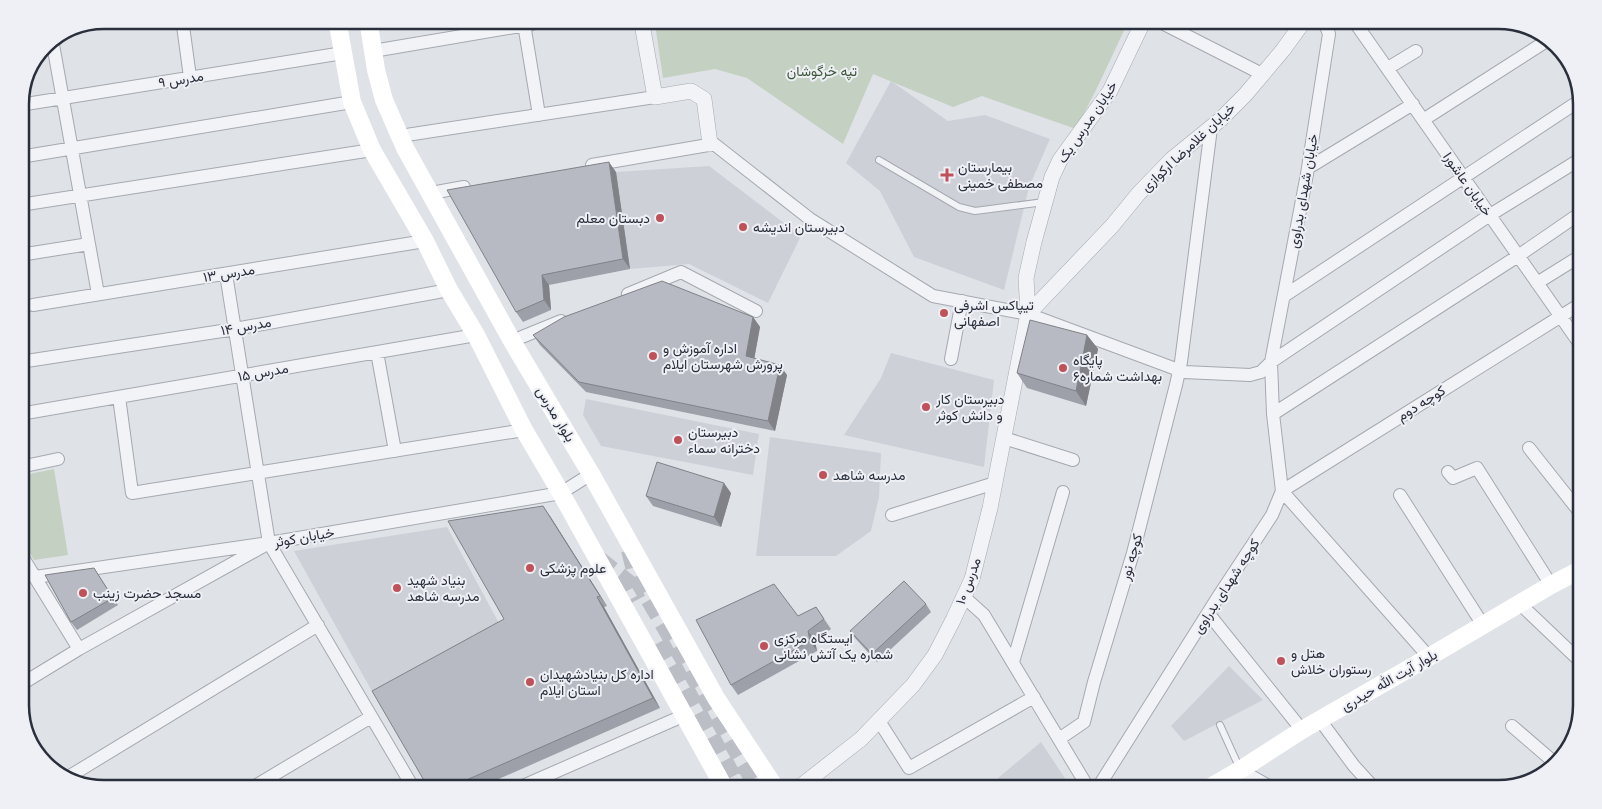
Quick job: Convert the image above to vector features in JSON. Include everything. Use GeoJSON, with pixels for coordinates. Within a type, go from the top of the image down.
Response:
{"type":"FeatureCollection","features":[{"type":"Feature","properties":{"kind":"main road"},"geometry":{"type":"LineString","coordinates":[[339,29],[352,102],[372,150],[425,241],[449,290],[476,335],[524,430],[720,780]]}},
{"type":"Feature","properties":{"kind":"main road","name":"بلوار مدرس"},"geometry":{"type":"LineString","coordinates":[[370,29],[384,100],[400,136],[512,341],[591,474],[716,698],[770,780]]}},
{"type":"Feature","properties":{"kind":"main road","name":"بلوار آیت الله حیدری"},"geometry":{"type":"LineString","coordinates":[[1223,780],[1302,730],[1573,571]]}},
{"type":"Feature","properties":{"kind":"street"},"geometry":{"type":"LineString","coordinates":[[183,29],[190,77]]}},
{"type":"Feature","properties":{"kind":"street"},"geometry":{"type":"LineString","coordinates":[[373,51],[503,29]]}},
{"type":"Feature","properties":{"kind":"street"},"geometry":{"type":"LineString","coordinates":[[528,29],[539,115]]}},
{"type":"Feature","properties":{"kind":"street"},"geometry":{"type":"LineString","coordinates":[[643,29],[654,97]]}},
{"type":"Feature","properties":{"kind":"street","name":"خیابان مدرس یک"},"geometry":{"type":"LineString","coordinates":[[1028,314],[1026,278],[1045,202],[1060,160],[1110,91],[1140,29]]}},
{"type":"Feature","properties":{"kind":"street"},"geometry":{"type":"LineString","coordinates":[[1172,29],[1262,74]]}},
{"type":"Feature","properties":{"kind":"street","name":"خیابان غلامرضا ارکوازی"},"geometry":{"type":"LineString","coordinates":[[1028,314],[1112,226],[1139,193],[1172,160],[1211,128],[1245,95],[1298,29]]}},
{"type":"Feature","properties":{"kind":"street","name":"خیابان شهدای بدراوی"},"geometry":{"type":"LineString","coordinates":[[1271,362],[1308,168],[1329,34],[1327,29]]}},
{"type":"Feature","properties":{"kind":"street","name":"خیابان عاشورا"},"geometry":{"type":"LineString","coordinates":[[1360,29],[1573,334]]}},
{"type":"Feature","properties":{"kind":"street"},"geometry":{"type":"LineString","coordinates":[[1424,120],[1543,43]]}},
{"type":"Feature","properties":{"kind":"street"},"geometry":{"type":"LineString","coordinates":[[54,48],[98,294]]}},
{"type":"Feature","properties":{"kind":"street"},"geometry":{"type":"LineString","coordinates":[[1388,68],[1416,51]]}},
{"type":"Feature","properties":{"kind":"street","name":"مدرس ۹"},"geometry":{"type":"LineString","coordinates":[[29,104],[343,53]]}},
{"type":"Feature","properties":{"kind":"street"},"geometry":{"type":"LineString","coordinates":[[400,136],[691,91],[704,99],[710,144]]}},
{"type":"Feature","properties":{"kind":"street"},"geometry":{"type":"LineString","coordinates":[[29,156],[352,102]]}},
{"type":"Feature","properties":{"kind":"street"},"geometry":{"type":"LineString","coordinates":[[1308,168],[1413,104]]}},
{"type":"Feature","properties":{"kind":"street"},"geometry":{"type":"LineString","coordinates":[[1284,296],[1573,105]]}},
{"type":"Feature","properties":{"kind":"street","name":"کوچه نور"},"geometry":{"type":"LineString","coordinates":[[1059,739],[1084,722],[1094,682],[1133,553],[1180,366],[1211,128]]}},
{"type":"Feature","properties":{"kind":"street"},"geometry":{"type":"LineString","coordinates":[[577,167],[710,144],[717,145],[810,219],[933,296],[1028,314],[1180,366],[1250,375],[1261,372],[1271,362],[1490,215],[1573,164]]}},
{"type":"Feature","properties":{"kind":"street"},"geometry":{"type":"LineString","coordinates":[[29,203],[372,150]]}},
{"type":"Feature","properties":{"kind":"street"},"geometry":{"type":"LineString","coordinates":[[431,193],[480,185]]}},
{"type":"Feature","properties":{"kind":"street"},"geometry":{"type":"LineString","coordinates":[[1273,414],[1518,256],[1573,218]]}},
{"type":"Feature","properties":{"kind":"street","name":"مدرس ۱۳"},"geometry":{"type":"LineString","coordinates":[[33,305],[425,241]]}},
{"type":"Feature","properties":{"kind":"street"},"geometry":{"type":"LineString","coordinates":[[29,254],[89,244]]}},
{"type":"Feature","properties":{"kind":"street"},"geometry":{"type":"LineString","coordinates":[[1537,283],[1573,260]]}},
{"type":"Feature","properties":{"kind":"street"},"geometry":{"type":"LineString","coordinates":[[619,298],[681,272],[756,311]]}},
{"type":"Feature","properties":{"kind":"street"},"geometry":{"type":"LineString","coordinates":[[226,274],[269,542],[409,780]]}},
{"type":"Feature","properties":{"kind":"street","name":"مدرس ۱۴"},"geometry":{"type":"LineString","coordinates":[[29,360],[235,329],[449,290]]}},
{"type":"Feature","properties":{"kind":"street"},"geometry":{"type":"LineString","coordinates":[[951,359],[962,301]]}},
{"type":"Feature","properties":{"kind":"street","name":"کوچه دوم"},"geometry":{"type":"LineString","coordinates":[[1282,491],[1573,308]]}},
{"type":"Feature","properties":{"kind":"street","name":"مدرس ۱۰"},"geometry":{"type":"LineString","coordinates":[[809,780],[861,739],[913,685],[935,655],[964,597],[972,579],[995,482],[1028,314]]}},
{"type":"Feature","properties":{"kind":"street"},"geometry":{"type":"LineString","coordinates":[[512,341],[574,316]]}},
{"type":"Feature","properties":{"kind":"street","name":"مدرس ۱۵"},"geometry":{"type":"LineString","coordinates":[[29,412],[476,335]]}},
{"type":"Feature","properties":{"kind":"street"},"geometry":{"type":"LineString","coordinates":[[377,352],[395,451]]}},
{"type":"Feature","properties":{"kind":"street","name":"کوچه شهدای بدراوی"},"geometry":{"type":"LineString","coordinates":[[1103,780],[1272,515],[1282,491],[1273,414],[1271,362]]}},
{"type":"Feature","properties":{"kind":"street"},"geometry":{"type":"LineString","coordinates":[[119,397],[132,493],[524,430]]}},
{"type":"Feature","properties":{"kind":"street"},"geometry":{"type":"LineString","coordinates":[[1004,438],[1073,460]]}},
{"type":"Feature","properties":{"kind":"street"},"geometry":{"type":"LineString","coordinates":[[1529,448],[1573,504]]}},
{"type":"Feature","properties":{"kind":"street"},"geometry":{"type":"LineString","coordinates":[[29,465],[58,459]]}},
{"type":"Feature","properties":{"kind":"street"},"geometry":{"type":"LineString","coordinates":[[1448,472],[1454,478],[1477,468],[1551,584]]}},
{"type":"Feature","properties":{"kind":"street"},"geometry":{"type":"LineString","coordinates":[[561,493],[591,474]]}},
{"type":"Feature","properties":{"kind":"street"},"geometry":{"type":"LineString","coordinates":[[892,516],[995,482]]}},
{"type":"Feature","properties":{"kind":"street"},"geometry":{"type":"LineString","coordinates":[[1282,491],[1429,657]]}},
{"type":"Feature","properties":{"kind":"street"},"geometry":{"type":"LineString","coordinates":[[1013,662],[1063,492]]}},
{"type":"Feature","properties":{"kind":"street","name":"خیابان کوثر"},"geometry":{"type":"LineString","coordinates":[[29,680],[79,649],[269,542],[561,493]]}},
{"type":"Feature","properties":{"kind":"street"},"geometry":{"type":"LineString","coordinates":[[1400,495],[1483,625]]}},
{"type":"Feature","properties":{"kind":"street"},"geometry":{"type":"LineString","coordinates":[[36,577],[269,542]]}},
{"type":"Feature","properties":{"kind":"street"},"geometry":{"type":"LineString","coordinates":[[29,566],[79,649]]}},
{"type":"Feature","properties":{"kind":"street"},"geometry":{"type":"LineString","coordinates":[[964,597],[984,615],[1084,780]]}},
{"type":"Feature","properties":{"kind":"street"},"geometry":{"type":"LineString","coordinates":[[1519,603],[1573,654]]}},
{"type":"Feature","properties":{"kind":"street"},"geometry":{"type":"LineString","coordinates":[[1208,613],[1302,730]]}},
{"type":"Feature","properties":{"kind":"street"},"geometry":{"type":"LineString","coordinates":[[74,773],[318,625]]}},
{"type":"Feature","properties":{"kind":"street"},"geometry":{"type":"LineString","coordinates":[[879,721],[909,768],[1034,698]]}},
{"type":"Feature","properties":{"kind":"street"},"geometry":{"type":"LineString","coordinates":[[537,780],[685,715]]}},
{"type":"Feature","properties":{"kind":"street"},"geometry":{"type":"LineString","coordinates":[[265,780],[372,717]]}},
{"type":"Feature","properties":{"kind":"street"},"geometry":{"type":"LineString","coordinates":[[1320,720],[1367,780]]}},
{"type":"Feature","properties":{"kind":"street"},"geometry":{"type":"LineString","coordinates":[[1512,726],[1550,759]]}},
{"type":"Feature","properties":{"kind":"street"},"geometry":{"type":"LineString","coordinates":[[1240,770],[1258,780]]}},
{"type":"Feature","properties":{"kind":"lane"},"geometry":{"type":"LineString","coordinates":[[879,160],[959,207],[975,211],[1045,202]]}},
{"type":"Feature","properties":{"kind":"lane"},"geometry":{"type":"LineString","coordinates":[[1220,725],[1240,770]]}},
{"type":"Feature","properties":{"kind":"shaded area","name":"بیمارستان مصطفی خمینی"},"geometry":{"type":"Polygon","coordinates":[[[891,81],[948,121],[985,115],[1050,139],[1029,187],[1004,290],[914,257],[880,191],[846,163],[891,81]]]}},
{"type":"Feature","properties":{"kind":"shaded area"},"geometry":{"type":"Polygon","coordinates":[[[709,166],[801,236],[768,303],[689,264],[630,269],[616,172],[709,166]]]}},
{"type":"Feature","properties":{"kind":"shaded area","name":"دبیرستان کار و دانش کوثر"},"geometry":{"type":"Polygon","coordinates":[[[891,353],[994,380],[984,467],[844,435],[881,378],[891,353]]]}},
{"type":"Feature","properties":{"kind":"shaded area","name":"دبیرستان دخترانه سماء"},"geometry":{"type":"Polygon","coordinates":[[[586,399],[759,434],[753,475],[601,446],[583,415],[586,399]]]}},
{"type":"Feature","properties":{"kind":"shaded area","name":"مدرسه شاهد"},"geometry":{"type":"Polygon","coordinates":[[[770,437],[881,453],[879,497],[871,531],[836,556],[756,556],[770,437]]]}},
{"type":"Feature","properties":{"kind":"shaded area","name":"بنیاد شهید مدرسه شاهد"},"geometry":{"type":"Polygon","coordinates":[[[447,527],[500,625],[374,695],[294,551],[447,527]]]}},
{"type":"Feature","properties":{"kind":"shaded area"},"geometry":{"type":"Polygon","coordinates":[[[1229,666],[1263,700],[1184,741],[1171,726],[1229,666]]]}},
{"type":"Feature","properties":{"kind":"shaded area"},"geometry":{"type":"Polygon","coordinates":[[[1041,742],[1066,780],[996,780],[1041,742]]]}},
{"type":"Feature","properties":{"kind":"green space","name":"تپه خرگوشان"},"geometry":{"type":"Polygon","coordinates":[[[656,29],[1125,29],[1076,129],[982,96],[953,107],[873,74],[843,144],[747,78],[715,69],[663,78],[656,29]]]}},
{"type":"Feature","properties":{"kind":"green space"},"geometry":{"type":"Polygon","coordinates":[[[54,469],[68,555],[34,560],[29,552],[29,474],[54,469]]]}},
{"type":"Feature","properties":{"kind":"building"},"geometry":{"type":"Polygon","coordinates":[[[609,162],[623,259],[542,275],[544,300],[516,312],[447,190],[609,162]]]}},
{"type":"Feature","properties":{"kind":"building","name":"اداره آموزش و پرورش شهرستان ایلام"},"geometry":{"type":"Polygon","coordinates":[[[662,281],[753,317],[746,356],[780,365],[768,421],[579,382],[533,335],[564,317],[662,281]]]}},
{"type":"Feature","properties":{"kind":"building","name":"پایگاه بهداشت شماره۶"},"geometry":{"type":"Polygon","coordinates":[[[1030,320],[1087,335],[1076,391],[1017,373],[1030,320]]]}},
{"type":"Feature","properties":{"kind":"building"},"geometry":{"type":"Polygon","coordinates":[[[657,462],[724,483],[714,517],[646,496],[657,462]]]}},
{"type":"Feature","properties":{"kind":"building","name":"اداره کل بنیادشهیدان استان ایلام"},"geometry":{"type":"Polygon","coordinates":[[[543,506],[600,596],[597,597],[653,698],[466,780],[424,780],[372,691],[504,619],[448,521],[543,506]]]}},
{"type":"Feature","properties":{"kind":"building","name":"مسجد حضرت زینب"},"geometry":{"type":"Polygon","coordinates":[[[94,568],[113,598],[71,622],[45,575],[94,568]]]}},
{"type":"Feature","properties":{"kind":"building"},"geometry":{"type":"Polygon","coordinates":[[[904,581],[926,604],[872,654],[850,631],[904,581]]]}},
{"type":"Feature","properties":{"kind":"building","name":"ایستگاه مرکزی شماره یک آتش نشانی"},"geometry":{"type":"Polygon","coordinates":[[[774,584],[798,616],[816,607],[824,619],[808,631],[810,641],[731,685],[696,620],[774,584]]]}},
{"type":"Feature","properties":{"kind":"tunnel"},"geometry":{"type":"LineString","coordinates":[[630,550],[637,578],[754,780]]}},
{"type":"Feature","properties":{"kind":"tunnel"},"geometry":{"type":"LineString","coordinates":[[598,559],[628,583],[637,600]]}},
{"type":"Feature","properties":{"kind":"tunnel"},"geometry":{"type":"LineString","coordinates":[[660,642],[734,780]]}},
{"type":"Feature","properties":{"kind":"place","name":"بیمارستان مصطفی خمینی"},"geometry":{"type":"Point","coordinates":[947,175]}},
{"type":"Feature","properties":{"kind":"place","name":"دبستان معلم"},"geometry":{"type":"Point","coordinates":[660,218]}},
{"type":"Feature","properties":{"kind":"place","name":"دبیرستان اندیشه"},"geometry":{"type":"Point","coordinates":[743,227]}},
{"type":"Feature","properties":{"kind":"place","name":"تیپاکس اشرفی اصفهانی"},"geometry":{"type":"Point","coordinates":[944,313]}},
{"type":"Feature","properties":{"kind":"place","name":"اداره آموزش و پرورش شهرستان ایلام"},"geometry":{"type":"Point","coordinates":[653,356]}},
{"type":"Feature","properties":{"kind":"place","name":"پایگاه بهداشت شماره۶"},"geometry":{"type":"Point","coordinates":[1063,368]}},
{"type":"Feature","properties":{"kind":"place","name":"دبیرستان کار و دانش کوثر"},"geometry":{"type":"Point","coordinates":[926,407]}},
{"type":"Feature","properties":{"kind":"place","name":"دبیرستان دخترانه سماء"},"geometry":{"type":"Point","coordinates":[678,440]}},
{"type":"Feature","properties":{"kind":"place","name":"مدرسه شاهد"},"geometry":{"type":"Point","coordinates":[823,475]}},
{"type":"Feature","properties":{"kind":"place","name":"علوم پزشکی"},"geometry":{"type":"Point","coordinates":[530,568]}},
{"type":"Feature","properties":{"kind":"place","name":"بنیاد شهید مدرسه شاهد"},"geometry":{"type":"Point","coordinates":[397,588]}},
{"type":"Feature","properties":{"kind":"place","name":"مسجد حضرت زینب"},"geometry":{"type":"Point","coordinates":[83,593]}},
{"type":"Feature","properties":{"kind":"place","name":"ایستگاه مرکزی شماره یک آتش نشانی"},"geometry":{"type":"Point","coordinates":[764,646]}},
{"type":"Feature","properties":{"kind":"place","name":"هتل و رستوران خلاش"},"geometry":{"type":"Point","coordinates":[1281,661]}},
{"type":"Feature","properties":{"kind":"place","name":"اداره کل بنیادشهیدان استان ایلام"},"geometry":{"type":"Point","coordinates":[530,682]}}]}
